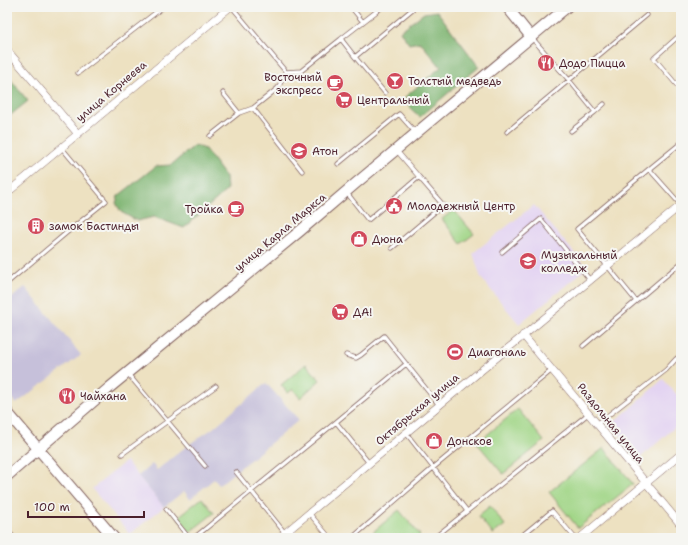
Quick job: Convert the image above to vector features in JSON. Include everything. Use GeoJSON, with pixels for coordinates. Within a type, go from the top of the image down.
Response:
{"type":"FeatureCollection","features":[{"type":"Feature","properties":{"kind":"main road"},"geometry":{"type":"LineString","coordinates":[[507,7],[531,37]]}},
{"type":"Feature","properties":{"kind":"main road","name":"улица Карла Маркса"},"geometry":{"type":"LineString","coordinates":[[7,476],[128,373],[567,7]]}},
{"type":"Feature","properties":{"kind":"main road"},"geometry":{"type":"LineString","coordinates":[[7,412],[114,538]]}},
{"type":"Feature","properties":{"kind":"street","name":"улица Корнеева"},"geometry":{"type":"LineString","coordinates":[[7,193],[231,7]]}},
{"type":"Feature","properties":{"kind":"street"},"geometry":{"type":"LineString","coordinates":[[7,50],[78,134]]}},
{"type":"Feature","properties":{"kind":"street","name":"Октябрьская улица"},"geometry":{"type":"LineString","coordinates":[[278,538],[681,205]]}},
{"type":"Feature","properties":{"kind":"street","name":"Раздольная улица"},"geometry":{"type":"LineString","coordinates":[[523,335],[553,369],[681,525]]}},
{"type":"Feature","properties":{"kind":"street"},"geometry":{"type":"LineString","coordinates":[[580,538],[681,454]]}},
{"type":"Feature","properties":{"kind":"lane"},"geometry":{"type":"LineString","coordinates":[[78,73],[163,7]]}},
{"type":"Feature","properties":{"kind":"lane"},"geometry":{"type":"LineString","coordinates":[[231,7],[286,72]]}},
{"type":"Feature","properties":{"kind":"lane"},"geometry":{"type":"LineString","coordinates":[[351,7],[363,22]]}},
{"type":"Feature","properties":{"kind":"lane"},"geometry":{"type":"LineString","coordinates":[[374,7],[377,11]]}},
{"type":"Feature","properties":{"kind":"lane"},"geometry":{"type":"LineString","coordinates":[[286,72],[301,71],[382,7]]}},
{"type":"Feature","properties":{"kind":"lane"},"geometry":{"type":"LineString","coordinates":[[355,57],[415,7]]}},
{"type":"Feature","properties":{"kind":"lane"},"geometry":{"type":"LineString","coordinates":[[507,132],[646,15]]}},
{"type":"Feature","properties":{"kind":"lane"},"geometry":{"type":"LineString","coordinates":[[681,34],[654,58],[681,90]]}},
{"type":"Feature","properties":{"kind":"lane"},"geometry":{"type":"LineString","coordinates":[[531,37],[595,112]]}},
{"type":"Feature","properties":{"kind":"lane"},"geometry":{"type":"LineString","coordinates":[[341,39],[385,93]]}},
{"type":"Feature","properties":{"kind":"lane"},"geometry":{"type":"LineString","coordinates":[[210,136],[239,113],[252,108],[278,88],[286,72]]}},
{"type":"Feature","properties":{"kind":"lane"},"geometry":{"type":"LineString","coordinates":[[223,93],[239,113]]}},
{"type":"Feature","properties":{"kind":"lane"},"geometry":{"type":"LineString","coordinates":[[571,131],[604,104]]}},
{"type":"Feature","properties":{"kind":"lane"},"geometry":{"type":"LineString","coordinates":[[252,108],[302,171]]}},
{"type":"Feature","properties":{"kind":"lane"},"geometry":{"type":"LineString","coordinates":[[338,164],[399,114],[416,133]]}},
{"type":"Feature","properties":{"kind":"lane"},"geometry":{"type":"LineString","coordinates":[[636,301],[577,230],[681,142]]}},
{"type":"Feature","properties":{"kind":"lane"},"geometry":{"type":"LineString","coordinates":[[7,283],[106,201],[61,147]]}},
{"type":"Feature","properties":{"kind":"lane"},"geometry":{"type":"LineString","coordinates":[[392,248],[443,205],[396,150]]}},
{"type":"Feature","properties":{"kind":"lane"},"geometry":{"type":"LineString","coordinates":[[649,169],[681,205]]}},
{"type":"Feature","properties":{"kind":"lane"},"geometry":{"type":"LineString","coordinates":[[346,192],[368,220],[419,177]]}},
{"type":"Feature","properties":{"kind":"lane"},"geometry":{"type":"LineString","coordinates":[[502,252],[541,219],[590,280]]}},
{"type":"Feature","properties":{"kind":"lane"},"geometry":{"type":"LineString","coordinates":[[583,346],[681,263]]}},
{"type":"Feature","properties":{"kind":"lane"},"geometry":{"type":"LineString","coordinates":[[7,275],[11,280]]}},
{"type":"Feature","properties":{"kind":"lane"},"geometry":{"type":"LineString","coordinates":[[346,356],[356,358],[384,336],[439,405]]}},
{"type":"Feature","properties":{"kind":"lane"},"geometry":{"type":"LineString","coordinates":[[597,424],[666,370],[681,355]]}},
{"type":"Feature","properties":{"kind":"lane"},"geometry":{"type":"LineString","coordinates":[[194,538],[406,364]]}},
{"type":"Feature","properties":{"kind":"lane"},"geometry":{"type":"LineString","coordinates":[[352,538],[433,468],[553,369]]}},
{"type":"Feature","properties":{"kind":"lane"},"geometry":{"type":"LineString","coordinates":[[128,373],[205,466]]}},
{"type":"Feature","properties":{"kind":"lane"},"geometry":{"type":"LineString","coordinates":[[122,454],[216,386]]}},
{"type":"Feature","properties":{"kind":"lane"},"geometry":{"type":"LineString","coordinates":[[434,538],[589,413]]}},
{"type":"Feature","properties":{"kind":"lane"},"geometry":{"type":"LineString","coordinates":[[336,422],[369,463]]}},
{"type":"Feature","properties":{"kind":"lane"},"geometry":{"type":"LineString","coordinates":[[405,433],[467,511]]}},
{"type":"Feature","properties":{"kind":"lane"},"geometry":{"type":"LineString","coordinates":[[236,472],[285,533]]}},
{"type":"Feature","properties":{"kind":"lane"},"geometry":{"type":"LineString","coordinates":[[166,509],[189,538]]}},
{"type":"Feature","properties":{"kind":"lane"},"geometry":{"type":"LineString","coordinates":[[519,538],[552,511],[575,538]]}},
{"type":"Feature","properties":{"kind":"lane"},"geometry":{"type":"LineString","coordinates":[[308,513],[330,538]]}},
{"type":"Feature","properties":{"kind":"lane"},"geometry":{"type":"LineString","coordinates":[[7,530],[14,538]]}},
{"type":"Feature","properties":{"kind":"shaded area","name":"Музыкальный колледж"},"geometry":{"type":"Polygon","coordinates":[[[534,205],[587,268],[519,324],[481,278],[473,253],[534,205]]]}},
{"type":"Feature","properties":{"kind":"shaded area"},"geometry":{"type":"Polygon","coordinates":[[[25,287],[81,355],[16,404],[7,393],[7,302],[25,287]]]}},
{"type":"Feature","properties":{"kind":"shaded area"},"geometry":{"type":"Polygon","coordinates":[[[663,379],[681,399],[681,422],[640,458],[611,425],[663,379]]]}},
{"type":"Feature","properties":{"kind":"shaded area"},"geometry":{"type":"Polygon","coordinates":[[[266,383],[299,420],[219,485],[214,479],[190,499],[184,491],[164,507],[138,476],[152,464],[157,470],[188,445],[212,429],[266,383]]]}},
{"type":"Feature","properties":{"kind":"shaded area"},"geometry":{"type":"Polygon","coordinates":[[[126,461],[164,507],[130,534],[92,489],[126,461]]]}},
{"type":"Feature","properties":{"kind":"green space"},"geometry":{"type":"Polygon","coordinates":[[[437,11],[479,67],[420,117],[411,109],[405,97],[441,67],[420,42],[409,44],[400,31],[424,13],[437,11]]]}},
{"type":"Feature","properties":{"kind":"green space"},"geometry":{"type":"Polygon","coordinates":[[[7,75],[28,101],[7,118],[7,75]]]}},
{"type":"Feature","properties":{"kind":"green space"},"geometry":{"type":"Polygon","coordinates":[[[195,145],[205,149],[226,177],[227,190],[184,228],[154,217],[137,221],[121,212],[116,203],[118,196],[156,166],[171,165],[195,145]]]}},
{"type":"Feature","properties":{"kind":"green space"},"geometry":{"type":"Polygon","coordinates":[[[454,210],[474,234],[461,244],[442,219],[454,210]]]}},
{"type":"Feature","properties":{"kind":"green space"},"geometry":{"type":"Polygon","coordinates":[[[306,364],[320,380],[300,398],[293,389],[288,393],[281,385],[306,364]]]}},
{"type":"Feature","properties":{"kind":"green space"},"geometry":{"type":"Polygon","coordinates":[[[518,409],[544,441],[503,474],[477,443],[518,409]]]}},
{"type":"Feature","properties":{"kind":"green space"},"geometry":{"type":"Polygon","coordinates":[[[604,448],[633,484],[578,528],[549,492],[604,448]]]}},
{"type":"Feature","properties":{"kind":"green space"},"geometry":{"type":"Polygon","coordinates":[[[202,498],[214,513],[190,532],[178,517],[202,498]]]}},
{"type":"Feature","properties":{"kind":"green space"},"geometry":{"type":"Polygon","coordinates":[[[490,506],[505,525],[493,534],[478,516],[490,506]]]}},
{"type":"Feature","properties":{"kind":"green space"},"geometry":{"type":"Polygon","coordinates":[[[399,510],[420,535],[417,538],[378,538],[373,532],[399,510]]]}},
{"type":"Feature","properties":{"kind":"place","name":"Додо Пицца"},"geometry":{"type":"Point","coordinates":[546,63]}},
{"type":"Feature","properties":{"kind":"place","name":"Толстый медведь"},"geometry":{"type":"Point","coordinates":[395,81]}},
{"type":"Feature","properties":{"kind":"place","name":"Восточный экспресс"},"geometry":{"type":"Point","coordinates":[335,83]}},
{"type":"Feature","properties":{"kind":"place","name":"Центральный"},"geometry":{"type":"Point","coordinates":[344,100]}},
{"type":"Feature","properties":{"kind":"place","name":"Атон"},"geometry":{"type":"Point","coordinates":[299,151]}},
{"type":"Feature","properties":{"kind":"place","name":"Молодежный Центр"},"geometry":{"type":"Point","coordinates":[394,206]}},
{"type":"Feature","properties":{"kind":"place","name":"Тройка"},"geometry":{"type":"Point","coordinates":[236,209]}},
{"type":"Feature","properties":{"kind":"place","name":"замок Бастинды"},"geometry":{"type":"Point","coordinates":[36,226]}},
{"type":"Feature","properties":{"kind":"place","name":"Дюна"},"geometry":{"type":"Point","coordinates":[359,239]}},
{"type":"Feature","properties":{"kind":"place","name":"Музыкальный колледж"},"geometry":{"type":"Point","coordinates":[528,261]}},
{"type":"Feature","properties":{"kind":"place","name":"ДА!"},"geometry":{"type":"Point","coordinates":[340,312]}},
{"type":"Feature","properties":{"kind":"place","name":"Диагональ"},"geometry":{"type":"Point","coordinates":[455,352]}},
{"type":"Feature","properties":{"kind":"place","name":"Чайхана"},"geometry":{"type":"Point","coordinates":[67,396]}},
{"type":"Feature","properties":{"kind":"place","name":"Донское"},"geometry":{"type":"Point","coordinates":[434,441]}}]}
